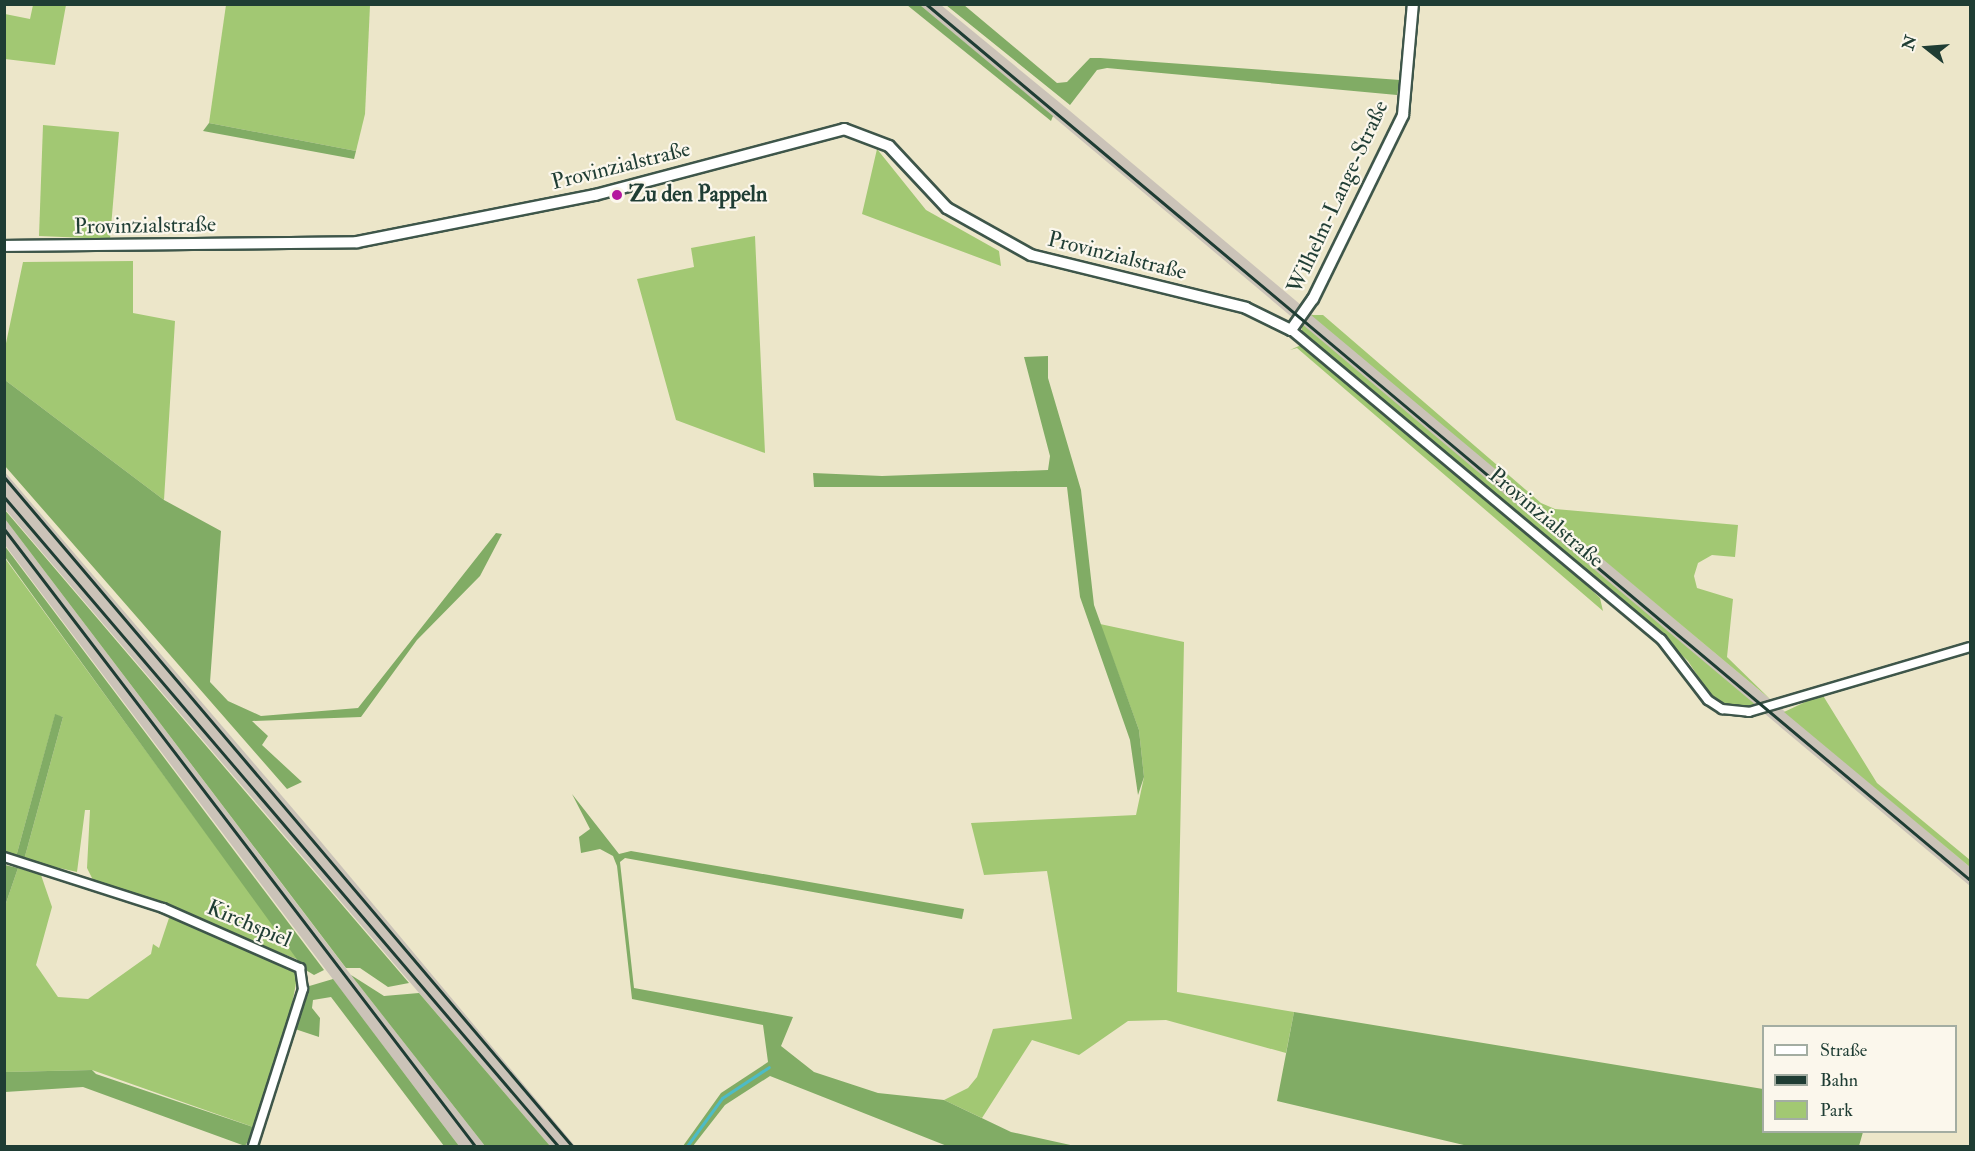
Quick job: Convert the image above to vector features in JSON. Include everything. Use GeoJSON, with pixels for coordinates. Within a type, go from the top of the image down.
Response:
{"type":"FeatureCollection","features":[{"type":"Feature","properties":{"kind":"street","name":"Wilhelm-Lange-Straße"},"geometry":{"type":"LineString","coordinates":[[1291,330],[1312,299],[1403,115],[1413,4]]}},
{"type":"Feature","properties":{"kind":"street","name":"Provinzialstraße"},"geometry":{"type":"LineString","coordinates":[[4,246],[357,242],[595,195],[844,129],[889,146],[947,208],[1031,255],[1246,308],[1291,330],[1661,639],[1717,706],[1749,712],[1821,687],[1971,646]]}},
{"type":"Feature","properties":{"kind":"street","name":"Kirchspiel"},"geometry":{"type":"LineString","coordinates":[[4,857],[164,908],[300,968],[303,989],[253,1146]]}},
{"type":"Feature","properties":{"kind":"shaded area"},"geometry":{"type":"Polygon","coordinates":[[[920,5],[941,5],[1070,111],[1970,867],[1970,886],[920,5]]]}},
{"type":"Feature","properties":{"kind":"shaded area"},"geometry":{"type":"Polygon","coordinates":[[[4,471],[317,837],[575,1146],[550,1146],[5,509],[4,471]]]}},
{"type":"Feature","properties":{"kind":"shaded area"},"geometry":{"type":"Polygon","coordinates":[[[5,519],[351,975],[485,1146],[459,1146],[5,545],[5,519]]]}},
{"type":"Feature","properties":{"kind":"green space"},"geometry":{"type":"Polygon","coordinates":[[[33,5],[66,5],[55,65],[5,59],[5,14],[30,19],[33,5]]]}},
{"type":"Feature","properties":{"kind":"green space"},"geometry":{"type":"Polygon","coordinates":[[[226,5],[370,5],[365,114],[356,151],[209,123],[226,5]]]}},
{"type":"Feature","properties":{"kind":"green space"},"geometry":{"type":"Polygon","coordinates":[[[907,5],[920,5],[1053,116],[1051,121],[907,5]]]}},
{"type":"Feature","properties":{"kind":"green space"},"geometry":{"type":"Polygon","coordinates":[[[946,5],[964,5],[1057,83],[1067,82],[1090,58],[1400,80],[1397,95],[1107,68],[1097,70],[1070,105],[946,5]]]}},
{"type":"Feature","properties":{"kind":"green space"},"geometry":{"type":"Polygon","coordinates":[[[209,123],[356,151],[354,159],[203,131],[209,123]]]}},
{"type":"Feature","properties":{"kind":"green space"},"geometry":{"type":"Polygon","coordinates":[[[43,125],[119,132],[110,239],[39,236],[43,125]]]}},
{"type":"Feature","properties":{"kind":"green space"},"geometry":{"type":"Polygon","coordinates":[[[877,149],[926,210],[999,251],[1001,266],[862,214],[877,149]]]}},
{"type":"Feature","properties":{"kind":"green space"},"geometry":{"type":"Polygon","coordinates":[[[755,236],[765,453],[676,420],[637,279],[694,267],[691,248],[755,236]]]}},
{"type":"Feature","properties":{"kind":"green space"},"geometry":{"type":"Polygon","coordinates":[[[133,261],[133,313],[175,321],[164,500],[5,380],[5,348],[23,262],[133,261]]]}},
{"type":"Feature","properties":{"kind":"green space"},"geometry":{"type":"Polygon","coordinates":[[[1311,315],[1323,315],[1541,503],[1555,509],[1738,525],[1735,557],[1712,555],[1698,563],[1694,576],[1697,588],[1733,599],[1727,657],[1770,699],[1311,315]]]}},
{"type":"Feature","properties":{"kind":"green space"},"geometry":{"type":"Polygon","coordinates":[[[1302,324],[1757,706],[1730,707],[1712,698],[1688,661],[1658,633],[1302,336],[1302,324]]]}},
{"type":"Feature","properties":{"kind":"green space"},"geometry":{"type":"Polygon","coordinates":[[[1301,345],[1584,583],[1600,598],[1603,611],[1297,348],[1290,350],[1301,345]]]}},
{"type":"Feature","properties":{"kind":"green space"},"geometry":{"type":"Polygon","coordinates":[[[1048,356],[1048,378],[1081,490],[1094,605],[1139,730],[1144,777],[1138,795],[1130,740],[1080,597],[1067,487],[814,487],[813,473],[882,476],[1048,470],[1050,456],[1024,357],[1048,356]]]}},
{"type":"Feature","properties":{"kind":"green space"},"geometry":{"type":"Polygon","coordinates":[[[5,380],[164,500],[221,531],[210,682],[228,701],[261,716],[358,708],[496,533],[502,534],[480,576],[417,640],[361,717],[252,721],[268,736],[262,745],[302,782],[287,789],[5,466],[5,380]]]}},
{"type":"Feature","properties":{"kind":"green space"},"geometry":{"type":"Polygon","coordinates":[[[4,509],[409,983],[388,987],[360,968],[346,968],[5,519],[4,509]]]}},
{"type":"Feature","properties":{"kind":"green space"},"geometry":{"type":"Polygon","coordinates":[[[4,545],[324,970],[314,975],[304,969],[5,557],[4,545]]]}},
{"type":"Feature","properties":{"kind":"green space"},"geometry":{"type":"Polygon","coordinates":[[[4,557],[299,960],[93,880],[87,868],[90,810],[85,810],[77,872],[24,860],[63,717],[55,715],[16,857],[5,854],[4,557]]]}},
{"type":"Feature","properties":{"kind":"green space"},"geometry":{"type":"Polygon","coordinates":[[[1100,624],[1184,642],[1177,992],[1294,1012],[1286,1053],[1166,1020],[1128,1021],[1079,1055],[1032,1040],[982,1118],[944,1100],[968,1088],[977,1077],[993,1029],[1072,1019],[1047,871],[984,875],[971,823],[1136,815],[1144,777],[1139,730],[1100,624]]]}},
{"type":"Feature","properties":{"kind":"green space"},"geometry":{"type":"Polygon","coordinates":[[[1822,694],[1877,783],[1970,860],[1970,867],[1784,712],[1822,694]]]}},
{"type":"Feature","properties":{"kind":"green space"},"geometry":{"type":"Polygon","coordinates":[[[55,714],[63,717],[24,860],[16,857],[55,714]]]}},
{"type":"Feature","properties":{"kind":"green space"},"geometry":{"type":"Polygon","coordinates":[[[572,794],[619,854],[631,851],[964,909],[962,919],[625,858],[620,862],[634,988],[793,1017],[781,1046],[814,1072],[878,1093],[944,1100],[1011,1132],[1075,1146],[947,1146],[770,1076],[725,1105],[693,1146],[683,1146],[721,1093],[768,1062],[763,1025],[632,999],[617,866],[613,856],[600,849],[581,853],[579,837],[590,829],[572,794]]]}},
{"type":"Feature","properties":{"kind":"green space"},"geometry":{"type":"Polygon","coordinates":[[[4,865],[18,868],[5,906],[4,865]]]}},
{"type":"Feature","properties":{"kind":"green space"},"geometry":{"type":"Polygon","coordinates":[[[18,868],[41,875],[52,907],[36,965],[58,997],[88,999],[151,954],[153,944],[159,948],[170,915],[285,962],[298,973],[285,1041],[256,1128],[92,1070],[5,1072],[5,906],[18,868]]]}},
{"type":"Feature","properties":{"kind":"green space"},"geometry":{"type":"Polygon","coordinates":[[[351,975],[384,996],[419,993],[550,1146],[485,1146],[351,975]]]}},
{"type":"Feature","properties":{"kind":"green space"},"geometry":{"type":"Polygon","coordinates":[[[333,979],[459,1146],[444,1146],[331,997],[313,1000],[312,1008],[320,1018],[319,1037],[295,1029],[306,987],[333,979]]]}},
{"type":"Feature","properties":{"kind":"green space"},"geometry":{"type":"Polygon","coordinates":[[[1294,1012],[1762,1089],[1762,1133],[1863,1133],[1859,1146],[1468,1146],[1277,1101],[1294,1012]]]}},
{"type":"Feature","properties":{"kind":"green space"},"geometry":{"type":"Polygon","coordinates":[[[92,1070],[96,1074],[256,1128],[245,1146],[83,1087],[5,1092],[5,1072],[92,1070]]]}},
{"type":"Feature","properties":{"kind":"waterway"},"geometry":{"type":"LineString","coordinates":[[687,1146],[722,1098],[769,1067]]}},
{"type":"Feature","properties":{"kind":"railway"},"geometry":{"type":"LineString","coordinates":[[926,4],[1970,880]]}},
{"type":"Feature","properties":{"kind":"railway"},"geometry":{"type":"LineString","coordinates":[[4,477],[572,1146]]}},
{"type":"Feature","properties":{"kind":"railway"},"geometry":{"type":"LineString","coordinates":[[4,497],[558,1146]]}},
{"type":"Feature","properties":{"kind":"railway"},"geometry":{"type":"LineString","coordinates":[[4,529],[475,1146]]}},
{"type":"Feature","properties":{"kind":"place","name":"Zu den Pappeln"},"geometry":{"type":"Point","coordinates":[617,195]}}]}
